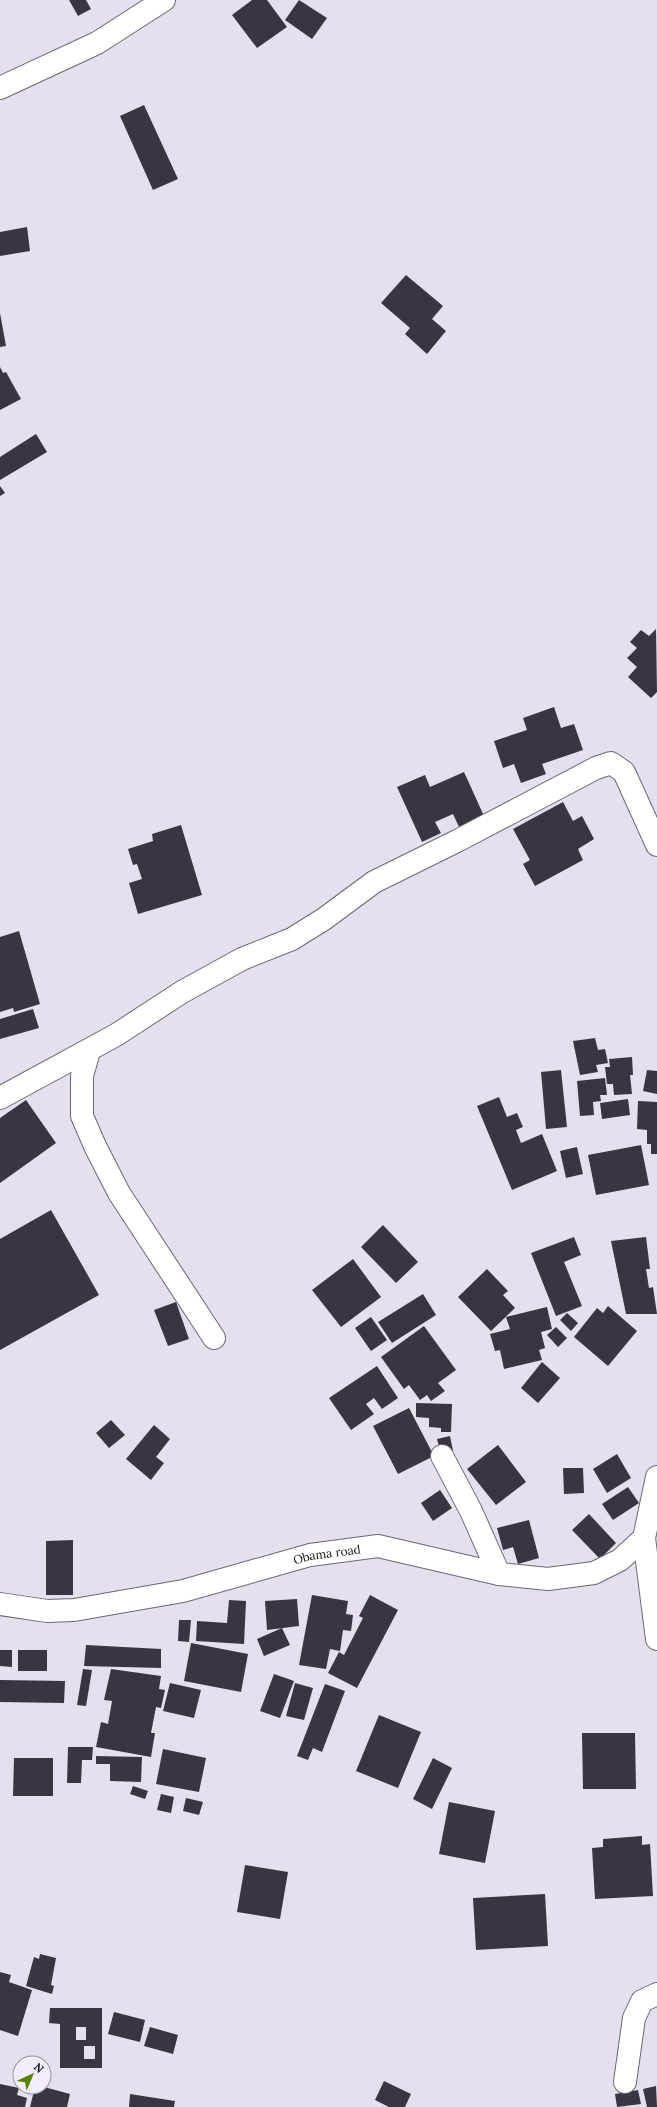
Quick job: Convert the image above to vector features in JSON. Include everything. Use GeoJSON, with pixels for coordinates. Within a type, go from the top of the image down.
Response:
{"type":"FeatureCollection","features":[{"type":"Feature","properties":{"kind":"street"},"geometry":{"type":"LineString","coordinates":[[0,88],[97,44],[164,0]]}},
{"type":"Feature","properties":{"kind":"street"},"geometry":{"type":"LineString","coordinates":[[0,1098],[89,1051],[182,992],[242,959],[292,939],[324,919],[374,882],[457,841],[596,768],[611,763],[624,772],[657,845]]}},
{"type":"Feature","properties":{"kind":"street"},"geometry":{"type":"LineString","coordinates":[[89,1051],[82,1076],[82,1116],[94,1146],[119,1193],[214,1338]]}},
{"type":"Feature","properties":{"kind":"street"},"geometry":{"type":"LineString","coordinates":[[442,1456],[471,1511],[499,1574]]}},
{"type":"Feature","properties":{"kind":"street"},"geometry":{"type":"LineString","coordinates":[[657,1477],[644,1538],[657,1639]]}},
{"type":"Feature","properties":{"kind":"street","name":"Obama road"},"geometry":{"type":"LineString","coordinates":[[0,1604],[47,1611],[74,1610],[182,1591],[310,1555],[378,1546],[499,1574],[548,1579],[594,1573],[620,1560],[644,1538]]}},
{"type":"Feature","properties":{"kind":"street"},"geometry":{"type":"LineString","coordinates":[[624,2082],[634,2018],[642,2001],[657,1994]]}},
{"type":"Feature","properties":{"kind":"building"},"geometry":{"type":"Polygon","coordinates":[[[69,0],[86,0],[91,9],[78,16],[69,0]]]}},
{"type":"Feature","properties":{"kind":"building"},"geometry":{"type":"Polygon","coordinates":[[[252,0],[267,0],[287,27],[257,48],[232,15],[252,0]]]}},
{"type":"Feature","properties":{"kind":"building"},"geometry":{"type":"Polygon","coordinates":[[[299,0],[327,18],[312,39],[285,20],[299,0]]]}},
{"type":"Feature","properties":{"kind":"building"},"geometry":{"type":"Polygon","coordinates":[[[144,105],[178,179],[153,190],[120,116],[144,105]]]}},
{"type":"Feature","properties":{"kind":"building"},"geometry":{"type":"Polygon","coordinates":[[[27,227],[30,251],[0,256],[0,232],[27,227]]]}},
{"type":"Feature","properties":{"kind":"building"},"geometry":{"type":"Polygon","coordinates":[[[406,275],[443,306],[432,319],[446,331],[427,354],[405,334],[410,328],[381,303],[406,275]]]}},
{"type":"Feature","properties":{"kind":"building"},"geometry":{"type":"Polygon","coordinates":[[[0,313],[6,346],[0,347],[0,313]]]}},
{"type":"Feature","properties":{"kind":"building"},"geometry":{"type":"Polygon","coordinates":[[[0,367],[3,373],[6,372],[21,399],[0,410],[0,367]]]}},
{"type":"Feature","properties":{"kind":"building"},"geometry":{"type":"Polygon","coordinates":[[[36,434],[47,452],[0,480],[0,457],[36,434]]]}},
{"type":"Feature","properties":{"kind":"building"},"geometry":{"type":"Polygon","coordinates":[[[0,486],[5,493],[0,496],[0,486]]]}},
{"type":"Feature","properties":{"kind":"building"},"geometry":{"type":"Polygon","coordinates":[[[656,629],[657,692],[651,698],[628,677],[637,667],[627,658],[637,648],[630,642],[641,630],[649,636],[656,629]]]}},
{"type":"Feature","properties":{"kind":"building"},"geometry":{"type":"Polygon","coordinates":[[[554,707],[561,728],[574,724],[583,750],[542,764],[546,774],[521,783],[514,764],[503,768],[494,741],[527,730],[523,718],[554,707]]]}},
{"type":"Feature","properties":{"kind":"building"},"geometry":{"type":"Polygon","coordinates":[[[464,772],[484,816],[459,827],[453,814],[435,822],[441,833],[422,842],[397,787],[425,775],[430,787],[464,772]]]}},
{"type":"Feature","properties":{"kind":"building"},"geometry":{"type":"Polygon","coordinates":[[[563,802],[573,821],[582,816],[594,839],[578,849],[583,860],[535,886],[523,864],[530,860],[513,829],[563,802]]]}},
{"type":"Feature","properties":{"kind":"building"},"geometry":{"type":"Polygon","coordinates":[[[181,825],[202,895],[138,914],[129,883],[142,879],[137,864],[133,865],[128,849],[153,841],[152,834],[181,825]]]}},
{"type":"Feature","properties":{"kind":"building"},"geometry":{"type":"Polygon","coordinates":[[[19,931],[40,1004],[14,1012],[13,1008],[0,1012],[0,937],[19,931]]]}},
{"type":"Feature","properties":{"kind":"building"},"geometry":{"type":"Polygon","coordinates":[[[33,1009],[39,1028],[0,1039],[0,1019],[33,1009]]]}},
{"type":"Feature","properties":{"kind":"building"},"geometry":{"type":"Polygon","coordinates":[[[595,1038],[598,1050],[605,1049],[608,1063],[596,1065],[598,1072],[580,1075],[573,1041],[595,1038]]]}},
{"type":"Feature","properties":{"kind":"building"},"geometry":{"type":"Polygon","coordinates":[[[632,1057],[633,1075],[630,1075],[632,1094],[614,1095],[613,1084],[607,1084],[605,1067],[610,1067],[609,1059],[632,1057]]]}},
{"type":"Feature","properties":{"kind":"building"},"geometry":{"type":"Polygon","coordinates":[[[561,1070],[567,1127],[546,1129],[541,1072],[561,1070]]]}},
{"type":"Feature","properties":{"kind":"building"},"geometry":{"type":"Polygon","coordinates":[[[647,1070],[657,1071],[657,1094],[643,1091],[647,1070]]]}},
{"type":"Feature","properties":{"kind":"building"},"geometry":{"type":"Polygon","coordinates":[[[605,1078],[607,1095],[600,1095],[601,1101],[593,1102],[594,1115],[580,1116],[577,1081],[605,1078]]]}},
{"type":"Feature","properties":{"kind":"building"},"geometry":{"type":"Polygon","coordinates":[[[499,1097],[507,1117],[517,1113],[523,1127],[516,1130],[521,1143],[542,1134],[557,1171],[512,1190],[477,1106],[499,1097]]]}},
{"type":"Feature","properties":{"kind":"building"},"geometry":{"type":"Polygon","coordinates":[[[628,1099],[630,1115],[602,1119],[600,1103],[628,1099]]]}},
{"type":"Feature","properties":{"kind":"building"},"geometry":{"type":"Polygon","coordinates":[[[26,1100],[56,1143],[0,1183],[0,1118],[26,1100]]]}},
{"type":"Feature","properties":{"kind":"building"},"geometry":{"type":"Polygon","coordinates":[[[638,1101],[657,1102],[657,1154],[651,1154],[651,1144],[647,1144],[647,1130],[637,1129],[638,1101]]]}},
{"type":"Feature","properties":{"kind":"building"},"geometry":{"type":"Polygon","coordinates":[[[641,1145],[649,1185],[596,1195],[588,1155],[641,1145]]]}},
{"type":"Feature","properties":{"kind":"building"},"geometry":{"type":"Polygon","coordinates":[[[577,1147],[583,1174],[566,1178],[560,1151],[577,1147]]]}},
{"type":"Feature","properties":{"kind":"building"},"geometry":{"type":"Polygon","coordinates":[[[51,1210],[99,1295],[0,1350],[0,1239],[51,1210]]]}},
{"type":"Feature","properties":{"kind":"building"},"geometry":{"type":"Polygon","coordinates":[[[383,1225],[418,1262],[396,1283],[361,1247],[383,1225]]]}},
{"type":"Feature","properties":{"kind":"building"},"geometry":{"type":"Polygon","coordinates":[[[574,1237],[581,1255],[564,1262],[582,1306],[556,1316],[531,1253],[574,1237]]]}},
{"type":"Feature","properties":{"kind":"building"},"geometry":{"type":"Polygon","coordinates":[[[646,1237],[650,1269],[646,1269],[649,1288],[653,1287],[657,1314],[626,1314],[611,1241],[646,1237]]]}},
{"type":"Feature","properties":{"kind":"building"},"geometry":{"type":"Polygon","coordinates":[[[353,1259],[381,1297],[341,1327],[312,1290],[353,1259]]]}},
{"type":"Feature","properties":{"kind":"building"},"geometry":{"type":"Polygon","coordinates":[[[487,1269],[508,1291],[503,1295],[515,1308],[491,1331],[458,1297],[487,1269]]]}},
{"type":"Feature","properties":{"kind":"building"},"geometry":{"type":"Polygon","coordinates":[[[423,1294],[436,1315],[392,1343],[378,1322],[423,1294]]]}},
{"type":"Feature","properties":{"kind":"building"},"geometry":{"type":"Polygon","coordinates":[[[176,1302],[189,1339],[168,1346],[154,1310],[176,1302]]]}},
{"type":"Feature","properties":{"kind":"building"},"geometry":{"type":"Polygon","coordinates":[[[608,1306],[637,1331],[608,1366],[574,1337],[597,1308],[603,1313],[608,1306]]]}},
{"type":"Feature","properties":{"kind":"building"},"geometry":{"type":"Polygon","coordinates":[[[547,1307],[552,1329],[541,1332],[545,1348],[539,1350],[542,1360],[504,1369],[500,1350],[495,1351],[490,1334],[510,1329],[506,1317],[547,1307]]]}},
{"type":"Feature","properties":{"kind":"building"},"geometry":{"type":"Polygon","coordinates":[[[567,1313],[578,1323],[571,1331],[560,1320],[567,1313]]]}},
{"type":"Feature","properties":{"kind":"building"},"geometry":{"type":"Polygon","coordinates":[[[371,1317],[387,1340],[371,1351],[355,1328],[371,1317]]]}},
{"type":"Feature","properties":{"kind":"building"},"geometry":{"type":"Polygon","coordinates":[[[424,1326],[456,1370],[438,1383],[445,1391],[431,1401],[427,1395],[420,1400],[409,1385],[404,1389],[381,1357],[424,1326]]]}},
{"type":"Feature","properties":{"kind":"building"},"geometry":{"type":"Polygon","coordinates":[[[556,1327],[567,1338],[558,1347],[547,1335],[556,1327]]]}},
{"type":"Feature","properties":{"kind":"building"},"geometry":{"type":"Polygon","coordinates":[[[542,1362],[560,1378],[538,1403],[521,1388],[542,1362]]]}},
{"type":"Feature","properties":{"kind":"building"},"geometry":{"type":"Polygon","coordinates":[[[377,1366],[398,1398],[382,1409],[374,1398],[366,1404],[374,1414],[351,1430],[329,1398],[377,1366]]]}},
{"type":"Feature","properties":{"kind":"building"},"geometry":{"type":"Polygon","coordinates":[[[416,1403],[452,1404],[451,1432],[441,1432],[441,1428],[429,1427],[429,1418],[416,1417],[416,1403]]]}},
{"type":"Feature","properties":{"kind":"building"},"geometry":{"type":"Polygon","coordinates":[[[409,1408],[434,1456],[398,1474],[373,1426],[409,1408]]]}},
{"type":"Feature","properties":{"kind":"building"},"geometry":{"type":"Polygon","coordinates":[[[111,1420],[125,1435],[109,1448],[96,1433],[111,1420]]]}},
{"type":"Feature","properties":{"kind":"building"},"geometry":{"type":"Polygon","coordinates":[[[154,1425],[170,1439],[156,1457],[164,1463],[151,1480],[126,1459],[154,1425]]]}},
{"type":"Feature","properties":{"kind":"building"},"geometry":{"type":"Polygon","coordinates":[[[450,1436],[453,1451],[441,1454],[437,1439],[450,1436]]]}},
{"type":"Feature","properties":{"kind":"building"},"geometry":{"type":"Polygon","coordinates":[[[498,1445],[526,1482],[496,1505],[467,1469],[498,1445]]]}},
{"type":"Feature","properties":{"kind":"building"},"geometry":{"type":"Polygon","coordinates":[[[617,1454],[631,1478],[607,1493],[593,1469],[617,1454]]]}},
{"type":"Feature","properties":{"kind":"building"},"geometry":{"type":"Polygon","coordinates":[[[563,1468],[583,1468],[584,1493],[564,1494],[563,1468]]]}},
{"type":"Feature","properties":{"kind":"building"},"geometry":{"type":"Polygon","coordinates":[[[628,1487],[639,1503],[613,1520],[602,1504],[628,1487]]]}},
{"type":"Feature","properties":{"kind":"building"},"geometry":{"type":"Polygon","coordinates":[[[440,1490],[452,1508],[433,1521],[421,1503],[440,1490]]]}},
{"type":"Feature","properties":{"kind":"building"},"geometry":{"type":"Polygon","coordinates":[[[589,1514],[616,1543],[600,1559],[572,1530],[589,1514]]]}},
{"type":"Feature","properties":{"kind":"building"},"geometry":{"type":"Polygon","coordinates":[[[529,1520],[539,1558],[518,1564],[513,1547],[503,1550],[497,1528],[529,1520]]]}},
{"type":"Feature","properties":{"kind":"building"},"geometry":{"type":"Polygon","coordinates":[[[73,1540],[73,1595],[46,1595],[46,1541],[73,1540]]]}},
{"type":"Feature","properties":{"kind":"building"},"geometry":{"type":"Polygon","coordinates":[[[312,1595],[348,1601],[346,1614],[353,1615],[351,1631],[343,1630],[340,1651],[330,1649],[326,1669],[299,1665],[312,1595]]]}},
{"type":"Feature","properties":{"kind":"building"},"geometry":{"type":"Polygon","coordinates":[[[370,1595],[398,1610],[357,1688],[328,1673],[339,1652],[344,1655],[363,1618],[359,1616],[370,1595]]]}},
{"type":"Feature","properties":{"kind":"building"},"geometry":{"type":"Polygon","coordinates":[[[297,1599],[299,1626],[267,1630],[265,1601],[297,1599]]]}},
{"type":"Feature","properties":{"kind":"building"},"geometry":{"type":"Polygon","coordinates":[[[229,1600],[246,1601],[244,1644],[196,1641],[197,1621],[227,1623],[229,1600]]]}},
{"type":"Feature","properties":{"kind":"building"},"geometry":{"type":"Polygon","coordinates":[[[179,1620],[191,1620],[189,1642],[178,1641],[179,1620]]]}},
{"type":"Feature","properties":{"kind":"building"},"geometry":{"type":"Polygon","coordinates":[[[282,1628],[290,1645],[264,1656],[257,1639],[282,1628]]]}},
{"type":"Feature","properties":{"kind":"building"},"geometry":{"type":"Polygon","coordinates":[[[191,1643],[248,1654],[241,1692],[184,1681],[191,1643]]]}},
{"type":"Feature","properties":{"kind":"building"},"geometry":{"type":"Polygon","coordinates":[[[86,1645],[161,1649],[161,1668],[84,1666],[86,1645]]]}},
{"type":"Feature","properties":{"kind":"building"},"geometry":{"type":"Polygon","coordinates":[[[0,1650],[12,1650],[12,1667],[0,1666],[0,1650]]]}},
{"type":"Feature","properties":{"kind":"building"},"geometry":{"type":"Polygon","coordinates":[[[18,1650],[47,1650],[47,1671],[18,1671],[18,1650]]]}},
{"type":"Feature","properties":{"kind":"building"},"geometry":{"type":"Polygon","coordinates":[[[83,1669],[92,1670],[86,1706],[77,1705],[83,1669]]]}},
{"type":"Feature","properties":{"kind":"building"},"geometry":{"type":"Polygon","coordinates":[[[111,1669],[161,1676],[159,1689],[165,1690],[161,1708],[156,1707],[151,1733],[155,1733],[151,1757],[96,1747],[101,1722],[108,1724],[112,1701],[104,1700],[111,1669]]]}},
{"type":"Feature","properties":{"kind":"building"},"geometry":{"type":"Polygon","coordinates":[[[274,1674],[294,1681],[280,1718],[260,1711],[274,1674]]]}},
{"type":"Feature","properties":{"kind":"building"},"geometry":{"type":"Polygon","coordinates":[[[0,1680],[65,1681],[64,1703],[0,1702],[0,1680]]]}},
{"type":"Feature","properties":{"kind":"building"},"geometry":{"type":"Polygon","coordinates":[[[170,1683],[201,1690],[194,1718],[163,1711],[170,1683]]]}},
{"type":"Feature","properties":{"kind":"building"},"geometry":{"type":"Polygon","coordinates":[[[295,1683],[313,1688],[304,1720],[286,1716],[295,1683]]]}},
{"type":"Feature","properties":{"kind":"building"},"geometry":{"type":"Polygon","coordinates":[[[325,1684],[345,1691],[322,1752],[313,1748],[308,1760],[297,1756],[325,1684]]]}},
{"type":"Feature","properties":{"kind":"building"},"geometry":{"type":"Polygon","coordinates":[[[379,1715],[421,1732],[398,1788],[356,1771],[379,1715]]]}},
{"type":"Feature","properties":{"kind":"building"},"geometry":{"type":"Polygon","coordinates":[[[582,1733],[635,1733],[636,1789],[583,1789],[582,1733]]]}},
{"type":"Feature","properties":{"kind":"building"},"geometry":{"type":"Polygon","coordinates":[[[68,1747],[93,1747],[92,1760],[82,1760],[81,1783],[67,1783],[68,1747]]]}},
{"type":"Feature","properties":{"kind":"building"},"geometry":{"type":"Polygon","coordinates":[[[163,1749],[206,1758],[199,1792],[156,1784],[163,1749]]]}},
{"type":"Feature","properties":{"kind":"building"},"geometry":{"type":"Polygon","coordinates":[[[96,1756],[142,1757],[141,1782],[110,1781],[110,1764],[96,1764],[96,1756]]]}},
{"type":"Feature","properties":{"kind":"building"},"geometry":{"type":"Polygon","coordinates":[[[14,1758],[53,1758],[53,1796],[13,1796],[14,1758]]]}},
{"type":"Feature","properties":{"kind":"building"},"geometry":{"type":"Polygon","coordinates":[[[433,1758],[452,1768],[432,1809],[413,1799],[433,1758]]]}},
{"type":"Feature","properties":{"kind":"building"},"geometry":{"type":"Polygon","coordinates":[[[133,1786],[148,1791],[145,1799],[130,1794],[133,1786]]]}},
{"type":"Feature","properties":{"kind":"building"},"geometry":{"type":"Polygon","coordinates":[[[161,1794],[174,1797],[171,1813],[157,1810],[161,1794]]]}},
{"type":"Feature","properties":{"kind":"building"},"geometry":{"type":"Polygon","coordinates":[[[186,1798],[203,1802],[199,1815],[183,1811],[186,1798]]]}},
{"type":"Feature","properties":{"kind":"building"},"geometry":{"type":"Polygon","coordinates":[[[449,1802],[495,1811],[485,1863],[439,1854],[449,1802]]]}},
{"type":"Feature","properties":{"kind":"building"},"geometry":{"type":"Polygon","coordinates":[[[642,1836],[642,1845],[650,1844],[653,1896],[595,1899],[592,1848],[603,1847],[603,1839],[642,1836]]]}},
{"type":"Feature","properties":{"kind":"building"},"geometry":{"type":"Polygon","coordinates":[[[245,1865],[288,1872],[280,1919],[237,1912],[245,1865]]]}},
{"type":"Feature","properties":{"kind":"building"},"geometry":{"type":"Polygon","coordinates":[[[545,1894],[548,1946],[476,1950],[473,1898],[545,1894]]]}},
{"type":"Feature","properties":{"kind":"building"},"geometry":{"type":"Polygon","coordinates":[[[40,1954],[56,1958],[51,1985],[54,1986],[52,1994],[26,1986],[34,1957],[39,1959],[40,1954]]]}},
{"type":"Feature","properties":{"kind":"building"},"geometry":{"type":"Polygon","coordinates":[[[0,1972],[11,1975],[9,1982],[32,1990],[18,2036],[0,2030],[0,1972]]]}},
{"type":"Feature","properties":{"kind":"building"},"geometry":{"type":"Polygon","coordinates":[[[50,2008],[102,2008],[102,2068],[60,2068],[60,2024],[49,2023],[50,2008]],[[76,2027],[76,2040],[86,2040],[86,2027],[76,2027]],[[84,2046],[84,2059],[95,2059],[95,2046],[84,2046]]]}},
{"type":"Feature","properties":{"kind":"building"},"geometry":{"type":"Polygon","coordinates":[[[114,2012],[145,2020],[140,2042],[108,2034],[114,2012]]]}},
{"type":"Feature","properties":{"kind":"building"},"geometry":{"type":"Polygon","coordinates":[[[150,2027],[178,2035],[173,2054],[144,2046],[150,2027]]]}},
{"type":"Feature","properties":{"kind":"building"},"geometry":{"type":"Polygon","coordinates":[[[384,2081],[411,2094],[405,2107],[389,2107],[375,2100],[384,2081]]]}},
{"type":"Feature","properties":{"kind":"building"},"geometry":{"type":"Polygon","coordinates":[[[0,2084],[12,2087],[12,2095],[27,2098],[25,2107],[0,2107],[0,2084]]]}},
{"type":"Feature","properties":{"kind":"building"},"geometry":{"type":"Polygon","coordinates":[[[656,2086],[657,2107],[647,2107],[643,2089],[656,2086]]]}},
{"type":"Feature","properties":{"kind":"building"},"geometry":{"type":"Polygon","coordinates":[[[52,2089],[70,2094],[67,2107],[30,2107],[33,2095],[52,2095],[52,2089]]]}},
{"type":"Feature","properties":{"kind":"building"},"geometry":{"type":"Polygon","coordinates":[[[638,2090],[641,2104],[617,2107],[615,2094],[638,2090]]]}},
{"type":"Feature","properties":{"kind":"building"},"geometry":{"type":"Polygon","coordinates":[[[130,2094],[175,2101],[174,2107],[129,2107],[130,2094]]]}}]}
